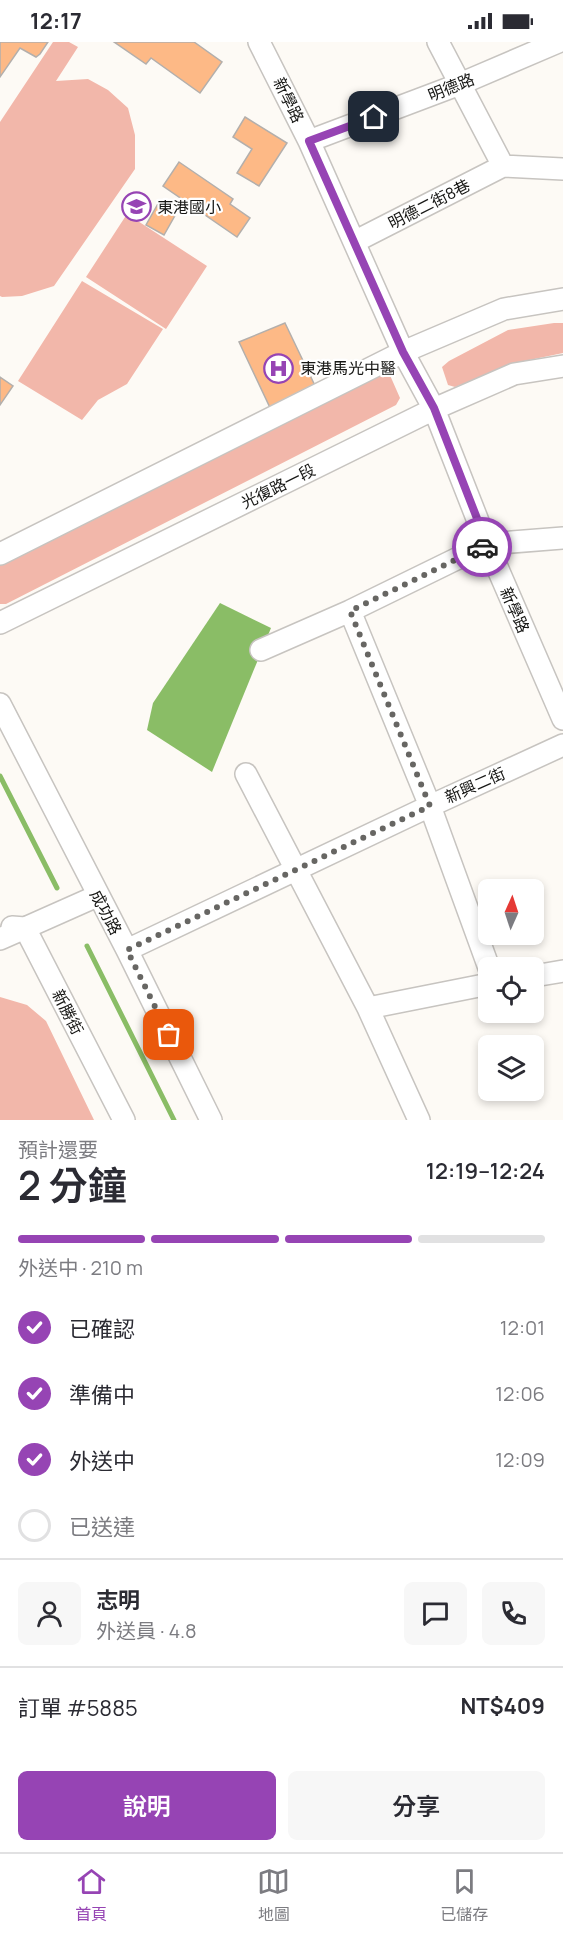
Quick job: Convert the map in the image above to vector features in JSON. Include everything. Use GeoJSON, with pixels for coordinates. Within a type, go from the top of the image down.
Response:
{"type":"FeatureCollection","features":[{"type":"Feature","properties":{"kind":"street","name":"新學路"},"geometry":{"type":"LineString","coordinates":[[259,42],[309,141],[403,352],[434,408],[487,544],[563,719]]}},
{"type":"Feature","properties":{"kind":"street"},"geometry":{"type":"LineString","coordinates":[[438,42],[503,166],[563,170]]}},
{"type":"Feature","properties":{"kind":"street","name":"明德路"},"geometry":{"type":"LineString","coordinates":[[309,141],[460,84],[558,42]]}},
{"type":"Feature","properties":{"kind":"street","name":"明德二街8巷"},"geometry":{"type":"LineString","coordinates":[[354,242],[503,166]]}},
{"type":"Feature","properties":{"kind":"street"},"geometry":{"type":"LineString","coordinates":[[0,554],[403,352],[504,309],[563,299]]}},
{"type":"Feature","properties":{"kind":"street","name":"光復路一段"},"geometry":{"type":"LineString","coordinates":[[0,623],[434,408],[514,374],[563,366]]}},
{"type":"Feature","properties":{"kind":"street"},"geometry":{"type":"LineString","coordinates":[[261,650],[350,611],[487,544],[563,538]]}},
{"type":"Feature","properties":{"kind":"street"},"geometry":{"type":"LineString","coordinates":[[350,611],[430,806],[485,957]]}},
{"type":"Feature","properties":{"kind":"street","name":"成功路"},"geometry":{"type":"LineString","coordinates":[[0,704],[97,896],[127,950],[211,1120]]}},
{"type":"Feature","properties":{"kind":"street","name":"新興二街"},"geometry":{"type":"LineString","coordinates":[[127,950],[563,745]]}},
{"type":"Feature","properties":{"kind":"street"},"geometry":{"type":"LineString","coordinates":[[246,774],[368,1008],[419,1120]]}},
{"type":"Feature","properties":{"kind":"street"},"geometry":{"type":"LineString","coordinates":[[0,939],[97,896]]}},
{"type":"Feature","properties":{"kind":"street"},"geometry":{"type":"LineString","coordinates":[[0,925],[1,927],[25,928]]}},
{"type":"Feature","properties":{"kind":"street","name":"新勝街"},"geometry":{"type":"LineString","coordinates":[[25,928],[124,1120]]}},
{"type":"Feature","properties":{"kind":"street"},"geometry":{"type":"LineString","coordinates":[[544,974],[563,971]]}},
{"type":"Feature","properties":{"kind":"street"},"geometry":{"type":"LineString","coordinates":[[368,1008],[478,986]]}},
{"type":"Feature","properties":{"kind":"shaded area"},"geometry":{"type":"Polygon","coordinates":[[[53,42],[69,42],[78,47],[56,81],[88,79],[108,90],[128,108],[135,135],[135,169],[54,286],[22,296],[2,297],[0,296],[0,122],[53,42]]]}},
{"type":"Feature","properties":{"kind":"shaded area"},"geometry":{"type":"Polygon","coordinates":[[[127,214],[207,266],[166,329],[86,277],[127,214]]]}},
{"type":"Feature","properties":{"kind":"shaded area"},"geometry":{"type":"Polygon","coordinates":[[[82,281],[163,329],[127,384],[98,400],[82,420],[18,381],[82,281]]]}},
{"type":"Feature","properties":{"kind":"shaded area"},"geometry":{"type":"Polygon","coordinates":[[[563,323],[563,353],[520,362],[455,387],[448,385],[442,367],[449,361],[508,330],[563,323]]]}},
{"type":"Feature","properties":{"kind":"shaded area"},"geometry":{"type":"Polygon","coordinates":[[[381,373],[389,373],[400,398],[396,405],[6,604],[0,604],[0,560],[381,373]]]}},
{"type":"Feature","properties":{"kind":"shaded area"},"geometry":{"type":"Polygon","coordinates":[[[220,603],[271,628],[212,772],[147,730],[153,703],[220,603]]]}},
{"type":"Feature","properties":{"kind":"shaded area"},"geometry":{"type":"Polygon","coordinates":[[[0,997],[27,1005],[46,1021],[94,1120],[0,1120],[0,997]]]}},
{"type":"Feature","properties":{"kind":"building"},"geometry":{"type":"Polygon","coordinates":[[[0,42],[48,42],[36,57],[20,48],[0,77],[0,42]]]}},
{"type":"Feature","properties":{"kind":"building"},"geometry":{"type":"Polygon","coordinates":[[[114,42],[194,42],[222,62],[200,93],[151,58],[146,64],[114,42]]]}},
{"type":"Feature","properties":{"kind":"building"},"geometry":{"type":"Polygon","coordinates":[[[245,117],[287,143],[259,186],[237,173],[252,149],[233,137],[245,117]]]}},
{"type":"Feature","properties":{"kind":"building"},"geometry":{"type":"Polygon","coordinates":[[[179,162],[233,199],[230,204],[250,218],[237,237],[163,186],[179,162]]]}},
{"type":"Feature","properties":{"kind":"building"},"geometry":{"type":"Polygon","coordinates":[[[159,202],[177,212],[164,235],[146,225],[159,202]]]}},
{"type":"Feature","properties":{"kind":"building","name":"東港馬光中醫"},"geometry":{"type":"Polygon","coordinates":[[[285,323],[319,394],[273,414],[239,342],[285,323]]]}},
{"type":"Feature","properties":{"kind":"building"},"geometry":{"type":"Polygon","coordinates":[[[0,377],[13,386],[0,405],[0,377]]]}},
{"type":"Feature","properties":{"kind":"waterway"},"geometry":{"type":"LineString","coordinates":[[0,776],[57,888]]}},
{"type":"Feature","properties":{"kind":"waterway"},"geometry":{"type":"LineString","coordinates":[[87,946],[174,1120]]}},
{"type":"Feature","properties":{"kind":"way so far"},"geometry":{"type":"LineString","coordinates":[[169,1035],[127,950],[430,806],[350,611],[482,547]]}},
{"type":"Feature","properties":{"kind":"place","name":"東港國小"},"geometry":{"type":"Point","coordinates":[136,207]}},
{"type":"Feature","properties":{"kind":"place","name":"東港馬光中醫"},"geometry":{"type":"Point","coordinates":[279,368]}},
{"type":"Feature","properties":{"kind":"route"},"geometry":{"type":"LineString","coordinates":[[374,117],[309,141],[403,352],[434,408],[487,544],[482,547]]}}]}
